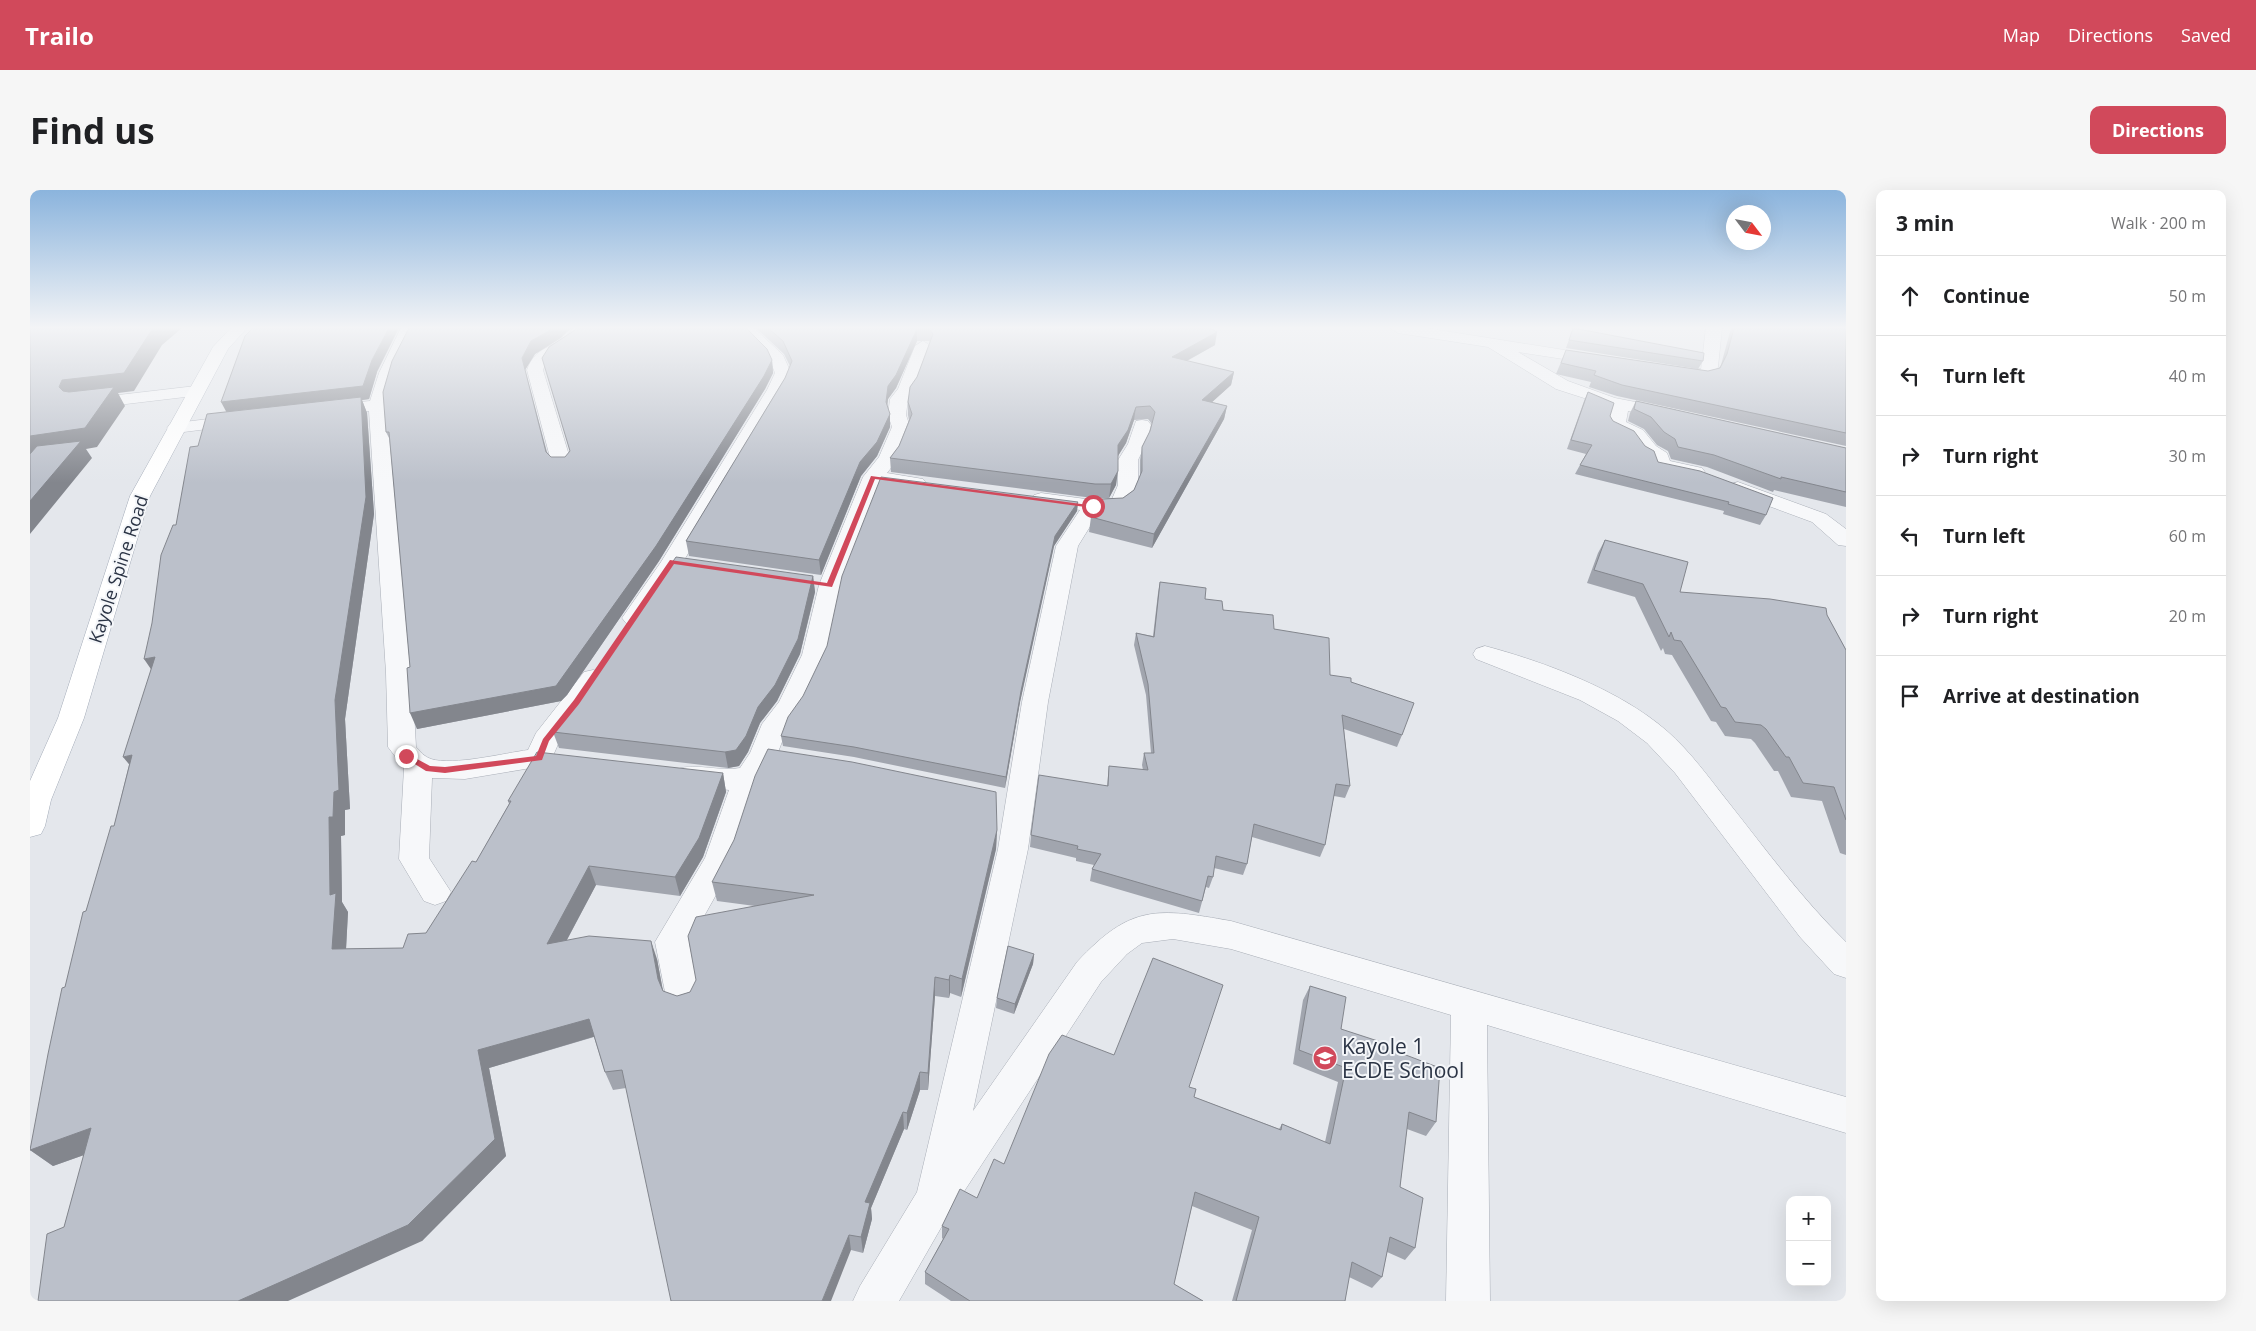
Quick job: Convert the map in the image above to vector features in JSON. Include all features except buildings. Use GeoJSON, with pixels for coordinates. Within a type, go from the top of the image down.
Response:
{"type":"FeatureCollection","features":[{"type":"Feature","properties":{"kind":"main road","name":"Kayole Spine Road"},"geometry":{"type":"LineString","coordinates":[[32,809],[71,718],[140,496],[202,380]]}},
{"type":"Feature","properties":{"kind":"street"},"geometry":{"type":"LineString","coordinates":[[385,380],[377,405],[399,672],[402,747],[406,756],[429,769],[445,770],[549,759],[546,740],[577,702],[605,661]]}},
{"type":"Feature","properties":{"kind":"street"},"geometry":{"type":"LineString","coordinates":[[538,380],[562,465]]}},
{"type":"Feature","properties":{"kind":"street"},"geometry":{"type":"LineString","coordinates":[[622,636],[682,563],[780,380]]}},
{"type":"Feature","properties":{"kind":"street"},"geometry":{"type":"LineString","coordinates":[[683,997],[672,942],[708,887],[727,843],[737,806],[775,724],[790,705],[814,655],[820,584],[873,477],[888,458],[901,428],[897,415],[899,399],[909,380]]}},
{"type":"Feature","properties":{"kind":"street"},"geometry":{"type":"LineString","coordinates":[[1550,380],[1611,402],[1686,418]]}},
{"type":"Feature","properties":{"kind":"street"},"geometry":{"type":"LineString","coordinates":[[81,404],[196,391]]}},
{"type":"Feature","properties":{"kind":"street"},"geometry":{"type":"LineString","coordinates":[[1611,402],[1621,409],[1616,424],[1636,434],[1648,450],[1660,457],[1662,465],[1713,479],[1819,518],[1846,540]]}},
{"type":"Feature","properties":{"kind":"street"},"geometry":{"type":"LineString","coordinates":[[312,412],[377,405]]}},
{"type":"Feature","properties":{"kind":"street"},"geometry":{"type":"LineString","coordinates":[[176,428],[263,418]]}},
{"type":"Feature","properties":{"kind":"street"},"geometry":{"type":"LineString","coordinates":[[1017,496],[1093,506],[1114,506],[1120,503],[1128,485],[1128,460],[1142,425]]}},
{"type":"Feature","properties":{"kind":"street"},"geometry":{"type":"LineString","coordinates":[[873,477],[940,486]]}},
{"type":"Feature","properties":{"kind":"street"},"geometry":{"type":"LineString","coordinates":[[932,1205],[1013,849],[1035,702],[1068,546],[1093,506]]}},
{"type":"Feature","properties":{"kind":"street"},"geometry":{"type":"LineString","coordinates":[[1485,654],[1563,681],[1604,700],[1647,728],[1679,759],[1794,908],[1846,964]]}},
{"type":"Feature","properties":{"kind":"street"},"geometry":{"type":"LineString","coordinates":[[662,773],[728,780],[756,765],[790,759]]}},
{"type":"Feature","properties":{"kind":"street"},"geometry":{"type":"LineString","coordinates":[[418,764],[414,859],[435,892]]}},
{"type":"Feature","properties":{"kind":"street"},"geometry":{"type":"LineString","coordinates":[[991,797],[1011,801],[1013,849]]}},
{"type":"Feature","properties":{"kind":"street"},"geometry":{"type":"LineString","coordinates":[[876,1301],[932,1205],[1089,972],[1120,939],[1145,928],[1180,926],[1231,935],[1846,1115]]}},
{"type":"Feature","properties":{"kind":"street"},"geometry":{"type":"LineString","coordinates":[[1468,1301],[1469,1004]]}},
{"type":"Feature","properties":{"kind":"place","name":"Kayole 1 ECDE School"},"geometry":{"type":"Point","coordinates":[1325,1058]}},
{"type":"Feature","properties":{"kind":"route"},"geometry":{"type":"LineString","coordinates":[[406,756],[429,769],[445,770],[539,758],[546,740],[558,722],[577,702],[672,562],[830,585],[873,477],[1093,506]]}}]}
